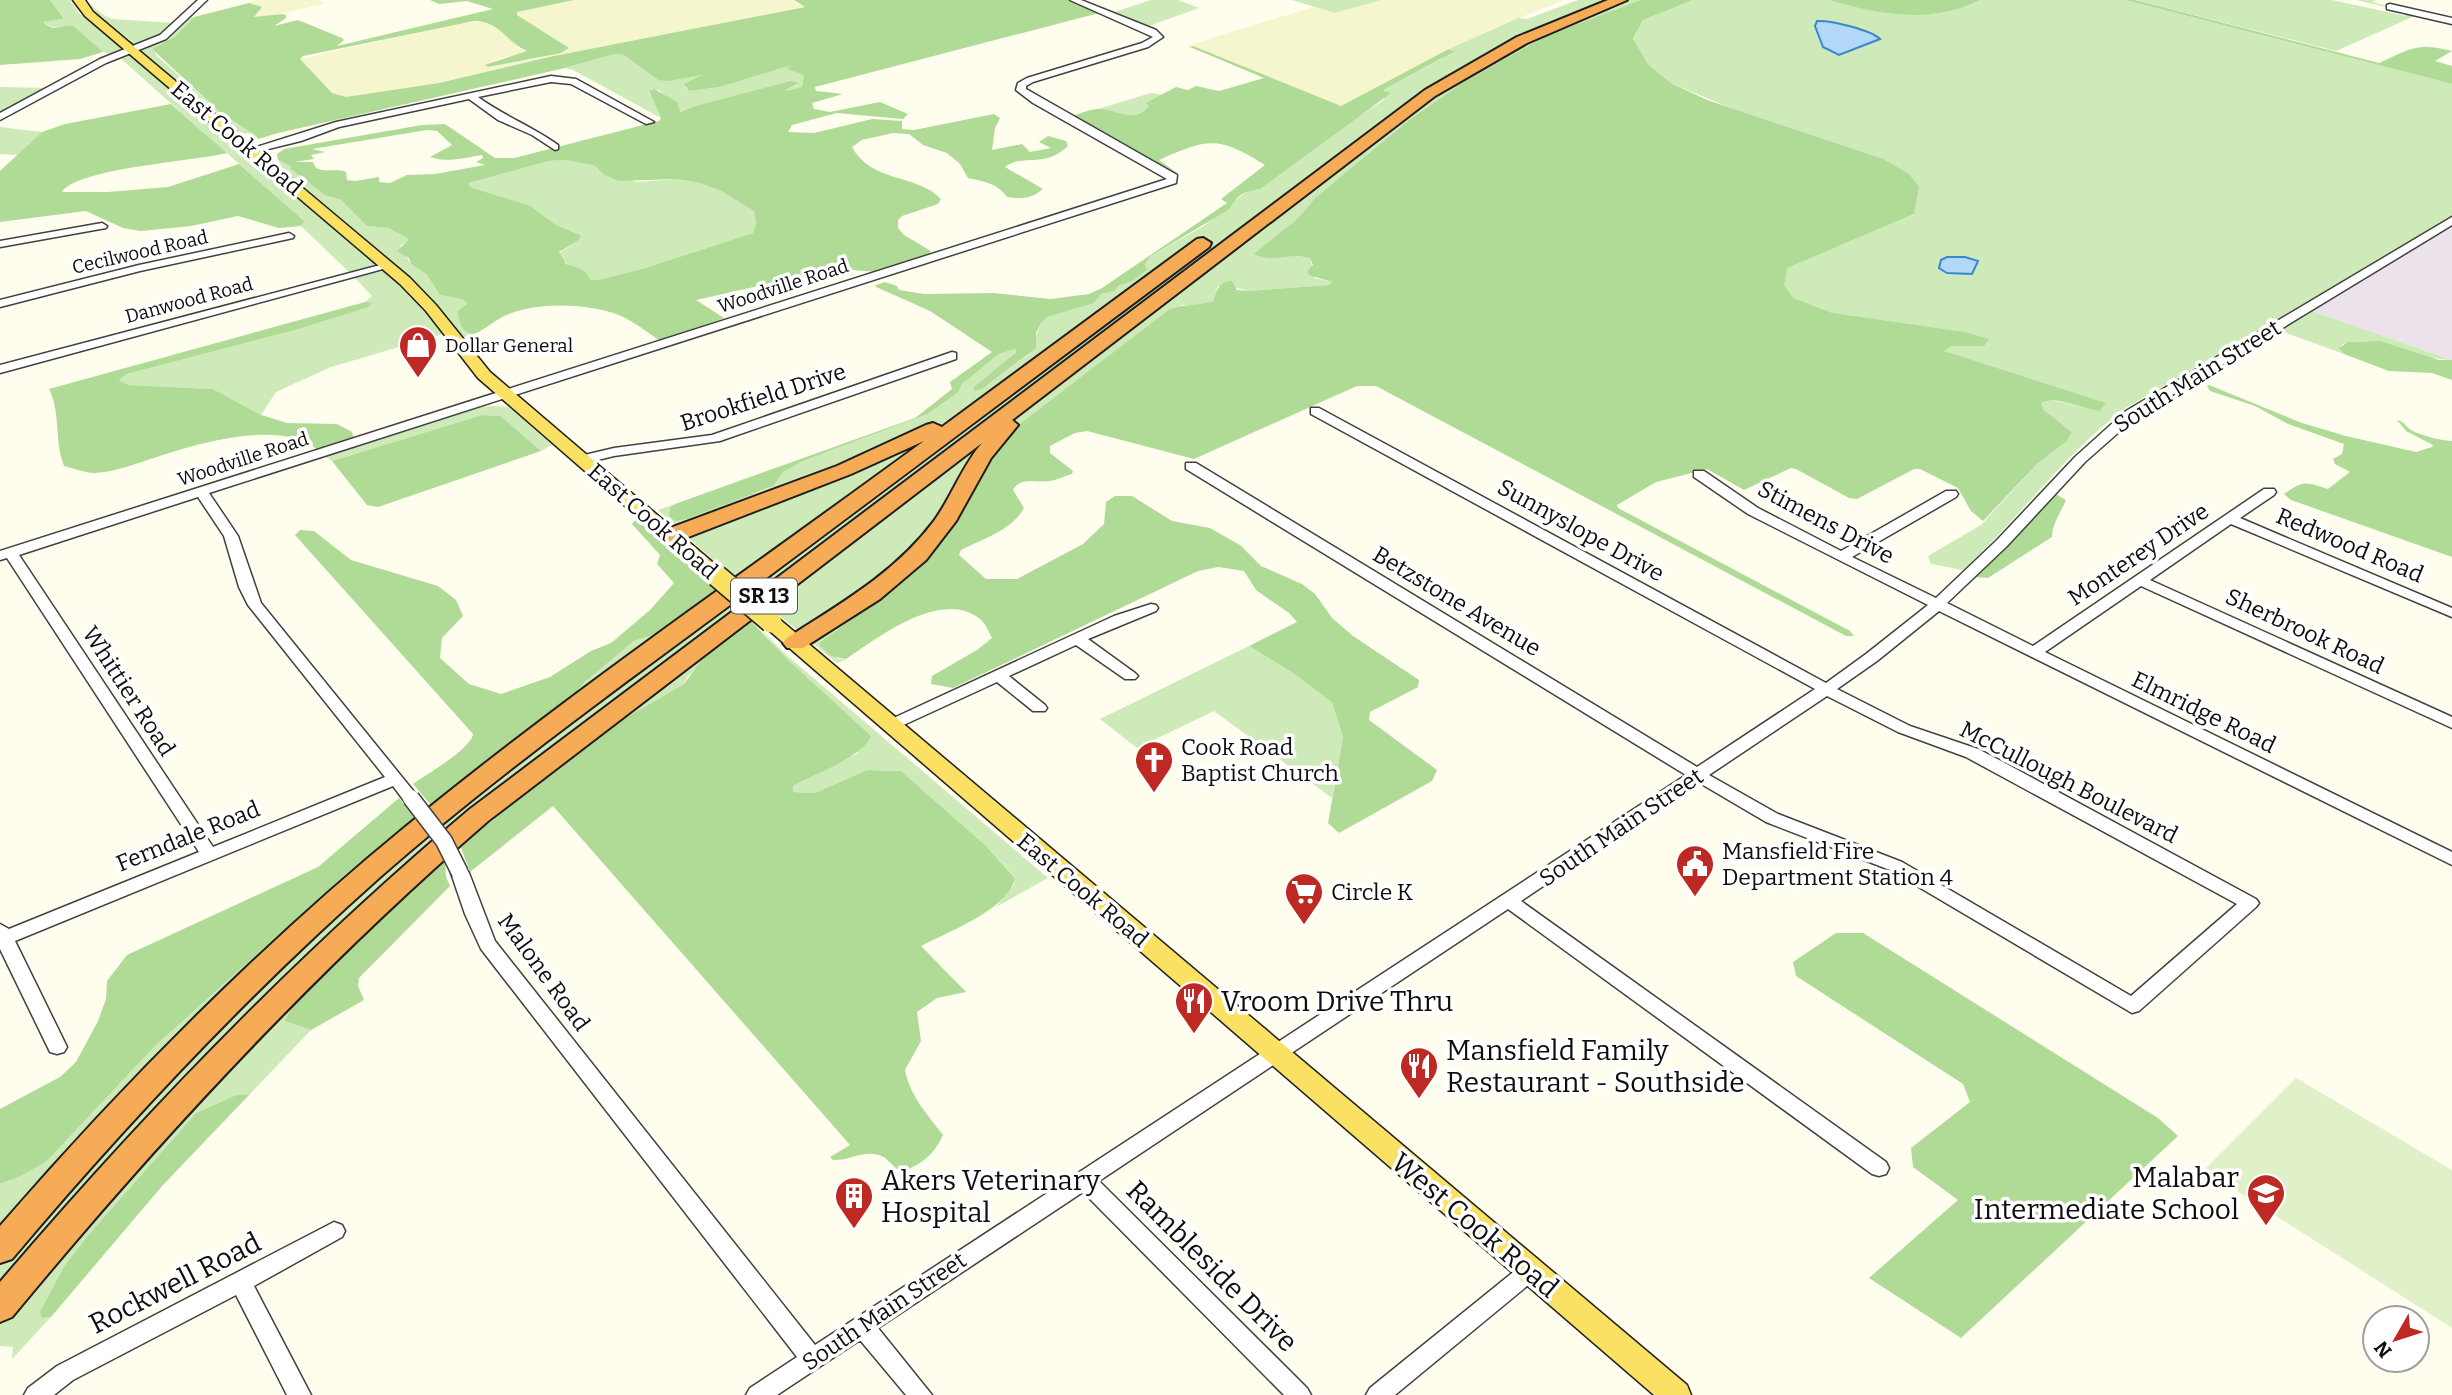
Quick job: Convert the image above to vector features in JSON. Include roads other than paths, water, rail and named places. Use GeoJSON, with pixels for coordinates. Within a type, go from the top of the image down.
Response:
{"type":"FeatureCollection","features":[{"type":"Feature","properties":{"kind":"highway","name":"SR 13"},"geometry":{"type":"LineString","coordinates":[[0,1249],[160,1072],[280,953],[372,870],[498,767],[1416,86],[1499,38],[1594,0]]}},
{"type":"Feature","properties":{"kind":"highway","name":"SR 13"},"geometry":{"type":"LineString","coordinates":[[0,1307],[140,1141],[219,1057],[308,967],[428,857],[574,740],[1448,81],[1487,57],[1542,30],[1621,0]]}},
{"type":"Feature","properties":{"kind":"highway"},"geometry":{"type":"LineString","coordinates":[[795,643],[865,600],[906,566],[945,521],[973,468],[990,445],[1031,403],[1111,339],[1131,319]]}},
{"type":"Feature","properties":{"kind":"highway"},"geometry":{"type":"LineString","coordinates":[[670,536],[898,447],[955,417],[1044,361]]}},
{"type":"Feature","properties":{"kind":"main road","name":"East Cook Road"},"geometry":{"type":"LineString","coordinates":[[79,0],[89,13],[388,266],[422,298],[468,358],[507,396],[1274,1054]]}},
{"type":"Feature","properties":{"kind":"main road","name":"West Cook Road"},"geometry":{"type":"LineString","coordinates":[[1274,1054],[1676,1395]]}},
{"type":"Feature","properties":{"kind":"street"},"geometry":{"type":"LineString","coordinates":[[0,117],[103,61],[167,34],[203,0]]}},
{"type":"Feature","properties":{"kind":"street","name":"Woodville Road"},"geometry":{"type":"LineString","coordinates":[[6,555],[1172,181],[1173,177],[1021,90],[1021,85],[1030,80],[1145,45],[1159,37],[1153,32],[1074,0]]}},
{"type":"Feature","properties":{"kind":"street"},"geometry":{"type":"LineString","coordinates":[[2390,7],[2452,22]]}},
{"type":"Feature","properties":{"kind":"street"},"geometry":{"type":"LineString","coordinates":[[252,150],[298,139],[336,125],[537,80],[568,80],[649,122]]}},
{"type":"Feature","properties":{"kind":"street"},"geometry":{"type":"LineString","coordinates":[[470,96],[501,118],[531,131],[555,146]]}},
{"type":"Feature","properties":{"kind":"street","name":"South Main Street"},"geometry":{"type":"LineString","coordinates":[[758,1395],[1826,690],[1876,654],[1936,604],[2002,543],[2094,446],[2131,414],[2452,220]]}},
{"type":"Feature","properties":{"kind":"street"},"geometry":{"type":"LineString","coordinates":[[0,244],[102,226]]}},
{"type":"Feature","properties":{"kind":"street","name":"Cecilwood Road"},"geometry":{"type":"LineString","coordinates":[[0,304],[139,268],[289,236]]}},
{"type":"Feature","properties":{"kind":"street","name":"Danwood Road"},"geometry":{"type":"LineString","coordinates":[[0,369],[388,266]]}},
{"type":"Feature","properties":{"kind":"street","name":"Brookfield Drive"},"geometry":{"type":"LineString","coordinates":[[582,460],[604,453],[680,446],[715,438],[952,356]]}},
{"type":"Feature","properties":{"kind":"street","name":"Sunnyslope Drive"},"geometry":{"type":"LineString","coordinates":[[1315,411],[1826,690]]}},
{"type":"Feature","properties":{"kind":"street","name":"Betzstone Avenue"},"geometry":{"type":"LineString","coordinates":[[1191,466],[1777,821],[1855,848],[1896,866],[2132,1006]]}},
{"type":"Feature","properties":{"kind":"street","name":"Stimens Drive"},"geometry":{"type":"LineString","coordinates":[[1699,474],[1761,516],[1936,604]]}},
{"type":"Feature","properties":{"kind":"street","name":"Malone Road"},"geometry":{"type":"LineString","coordinates":[[201,492],[226,526],[237,551],[246,589],[255,605],[444,841],[460,873],[477,922],[492,950],[811,1359]]}},
{"type":"Feature","properties":{"kind":"street","name":"Monterey Drive"},"geometry":{"type":"LineString","coordinates":[[2033,653],[2269,492]]}},
{"type":"Feature","properties":{"kind":"street"},"geometry":{"type":"LineString","coordinates":[[1841,557],[1951,494]]}},
{"type":"Feature","properties":{"kind":"street","name":"Redwood Road"},"geometry":{"type":"LineString","coordinates":[[2230,519],[2452,613]]}},
{"type":"Feature","properties":{"kind":"street","name":"Whittier Road"},"geometry":{"type":"LineString","coordinates":[[6,555],[209,855]]}},
{"type":"Feature","properties":{"kind":"street","name":"Sherbrook Road"},"geometry":{"type":"LineString","coordinates":[[2139,580],[2452,723]]}},
{"type":"Feature","properties":{"kind":"street","name":"Elmridge Road"},"geometry":{"type":"LineString","coordinates":[[1936,604],[2452,859]]}},
{"type":"Feature","properties":{"kind":"street"},"geometry":{"type":"LineString","coordinates":[[891,725],[1125,616],[1151,608]]}},
{"type":"Feature","properties":{"kind":"street"},"geometry":{"type":"LineString","coordinates":[[1077,638],[1130,676]]}},
{"type":"Feature","properties":{"kind":"street"},"geometry":{"type":"LineString","coordinates":[[998,675],[1039,708]]}},
{"type":"Feature","properties":{"kind":"street","name":"McCullough Boulevard"},"geometry":{"type":"LineString","coordinates":[[1826,690],[1904,729],[1984,760],[2250,903],[2132,1006]]}},
{"type":"Feature","properties":{"kind":"street","name":"Ferndale Road"},"geometry":{"type":"LineString","coordinates":[[1,936],[396,779]]}},
{"type":"Feature","properties":{"kind":"street"},"geometry":{"type":"LineString","coordinates":[[1509,901],[1880,1168]]}},
{"type":"Feature","properties":{"kind":"street"},"geometry":{"type":"LineString","coordinates":[[1,936],[57,1047]]}},
{"type":"Feature","properties":{"kind":"street","name":"Rambleside Drive"},"geometry":{"type":"LineString","coordinates":[[1083,1180],[1299,1395]]}},
{"type":"Feature","properties":{"kind":"street","name":"Rockwell Road"},"geometry":{"type":"LineString","coordinates":[[40,1391],[65,1373],[312,1245],[334,1231]]}},
{"type":"Feature","properties":{"kind":"street"},"geometry":{"type":"LineString","coordinates":[[1378,1395],[1530,1270]]}},
{"type":"Feature","properties":{"kind":"street"},"geometry":{"type":"LineString","coordinates":[[241,1282],[299,1395]]}},
{"type":"Feature","properties":{"kind":"street"},"geometry":{"type":"LineString","coordinates":[[862,1326],[920,1395]]}},
{"type":"Feature","properties":{"kind":"water"},"geometry":{"type":"Polygon","coordinates":[[[1817,21],[1850,26],[1880,39],[1839,55],[1823,47],[1815,26],[1817,21]]]}},
{"type":"Feature","properties":{"kind":"water"},"geometry":{"type":"Polygon","coordinates":[[[1947,257],[1965,257],[1978,261],[1972,274],[1947,273],[1939,268],[1941,260],[1947,257]]]}},
{"type":"Feature","properties":{"kind":"place","name":"Dollar General"},"geometry":{"type":"Point","coordinates":[418,379]}},
{"type":"Feature","properties":{"kind":"place","name":"Cook Road Baptist Church"},"geometry":{"type":"Point","coordinates":[1154,794]}},
{"type":"Feature","properties":{"kind":"place","name":"Mansfield Fire Department Station 4"},"geometry":{"type":"Point","coordinates":[1695,898]}},
{"type":"Feature","properties":{"kind":"place","name":"Circle K"},"geometry":{"type":"Point","coordinates":[1304,926]}},
{"type":"Feature","properties":{"kind":"place","name":"Vroom Drive Thru"},"geometry":{"type":"Point","coordinates":[1194,1035]}},
{"type":"Feature","properties":{"kind":"place","name":"Mansfield Family Restaurant - Southside"},"geometry":{"type":"Point","coordinates":[1419,1100]}},
{"type":"Feature","properties":{"kind":"place","name":"Malabar Intermediate School"},"geometry":{"type":"Point","coordinates":[2266,1227]}},
{"type":"Feature","properties":{"kind":"place","name":"Akers Veterinary Hospital"},"geometry":{"type":"Point","coordinates":[854,1230]}}]}
